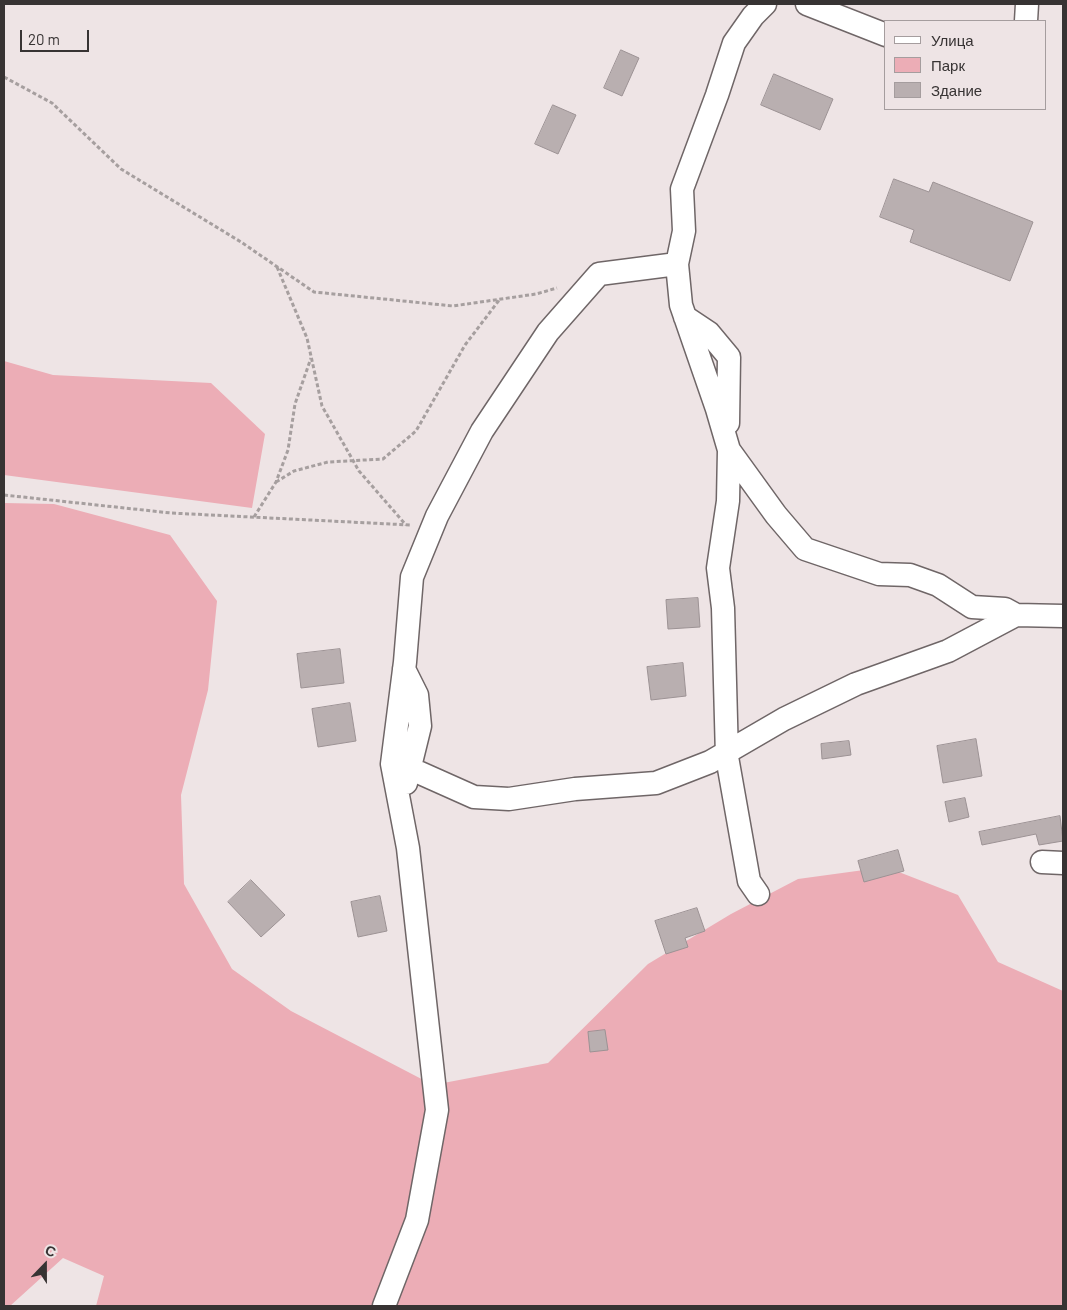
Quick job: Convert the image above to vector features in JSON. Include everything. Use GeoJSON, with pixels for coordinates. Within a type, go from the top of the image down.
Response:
{"type":"FeatureCollection","features":[{"type":"Feature","properties":{"kind":"lane"},"geometry":{"type":"LineString","coordinates":[[765,4],[753,16],[734,43],[682,189],[684,231],[677,264],[681,305],[727,444],[776,515],[805,549],[878,574],[910,575],[938,585],[972,607],[1005,609],[1016,615],[1063,616]]}},
{"type":"Feature","properties":{"kind":"lane"},"geometry":{"type":"LineString","coordinates":[[807,4],[884,34]]}},
{"type":"Feature","properties":{"kind":"lane"},"geometry":{"type":"LineString","coordinates":[[1026,20],[1027,4]]}},
{"type":"Feature","properties":{"kind":"lane"},"geometry":{"type":"LineString","coordinates":[[384,1306],[417,1220],[437,1110],[408,848],[392,764],[404,669],[412,577],[433,526],[482,430],[548,332],[599,274],[677,264]]}},
{"type":"Feature","properties":{"kind":"lane"},"geometry":{"type":"LineString","coordinates":[[727,444],[728,501],[718,568],[723,608],[726,751],[749,881],[758,894]]}},
{"type":"Feature","properties":{"kind":"lane"},"geometry":{"type":"LineString","coordinates":[[409,768],[474,797],[509,798],[575,789],[656,784],[710,762],[784,719],[856,684],[948,651],[1016,615]]}},
{"type":"Feature","properties":{"kind":"lane"},"geometry":{"type":"LineString","coordinates":[[400,808],[420,726],[417,695],[404,669]]}},
{"type":"Feature","properties":{"kind":"path"},"geometry":{"type":"LineString","coordinates":[[4,77],[52,103],[121,169],[241,242],[314,292],[453,306],[536,294],[563,286]]}},
{"type":"Feature","properties":{"kind":"path"},"geometry":{"type":"LineString","coordinates":[[277,267],[307,338],[322,406],[359,471],[406,525]]}},
{"type":"Feature","properties":{"kind":"path"},"geometry":{"type":"LineString","coordinates":[[276,482],[294,471],[328,462],[383,459],[416,431],[465,345],[501,299]]}},
{"type":"Feature","properties":{"kind":"path"},"geometry":{"type":"LineString","coordinates":[[254,518],[276,482],[288,450],[295,404],[312,358]]}},
{"type":"Feature","properties":{"kind":"path"},"geometry":{"type":"LineString","coordinates":[[4,495],[171,513],[433,526]]}},
{"type":"Feature","properties":{"kind":"green space"},"geometry":{"type":"Polygon","coordinates":[[[4,361],[53,375],[211,383],[265,434],[252,508],[4,475],[4,361]]]}},
{"type":"Feature","properties":{"kind":"green space"},"geometry":{"type":"Polygon","coordinates":[[[4,503],[54,504],[170,535],[217,601],[208,690],[181,795],[184,884],[232,969],[291,1011],[433,1085],[548,1063],[648,964],[731,914],[798,879],[886,867],[958,895],[998,962],[1063,991],[1063,1306],[96,1306],[104,1276],[63,1258],[10,1306],[4,1306],[4,503]]]}},
{"type":"Feature","properties":{"kind":"building"},"geometry":{"type":"Polygon","coordinates":[[[621,50],[639,58],[622,96],[604,88],[621,50]]]}},
{"type":"Feature","properties":{"kind":"building"},"geometry":{"type":"Polygon","coordinates":[[[774,74],[833,99],[820,130],[761,105],[774,74]]]}},
{"type":"Feature","properties":{"kind":"building"},"geometry":{"type":"Polygon","coordinates":[[[553,105],[576,115],[558,154],[535,144],[553,105]]]}},
{"type":"Feature","properties":{"kind":"building"},"geometry":{"type":"Polygon","coordinates":[[[894,179],[929,192],[933,182],[1033,222],[1010,281],[910,242],[914,230],[880,217],[894,179]]]}},
{"type":"Feature","properties":{"kind":"building"},"geometry":{"type":"Polygon","coordinates":[[[698,598],[700,627],[668,629],[666,600],[698,598]]]}},
{"type":"Feature","properties":{"kind":"building"},"geometry":{"type":"Polygon","coordinates":[[[340,649],[344,683],[301,688],[297,654],[340,649]]]}},
{"type":"Feature","properties":{"kind":"building"},"geometry":{"type":"Polygon","coordinates":[[[683,663],[686,696],[651,700],[647,667],[683,663]]]}},
{"type":"Feature","properties":{"kind":"building"},"geometry":{"type":"Polygon","coordinates":[[[350,703],[356,741],[318,747],[312,709],[350,703]]]}},
{"type":"Feature","properties":{"kind":"building"},"geometry":{"type":"Polygon","coordinates":[[[976,739],[982,776],[943,783],[937,746],[976,739]]]}},
{"type":"Feature","properties":{"kind":"building"},"geometry":{"type":"Polygon","coordinates":[[[849,741],[851,755],[822,759],[821,744],[849,741]]]}},
{"type":"Feature","properties":{"kind":"building"},"geometry":{"type":"Polygon","coordinates":[[[965,798],[969,817],[949,822],[945,802],[965,798]]]}},
{"type":"Feature","properties":{"kind":"building"},"geometry":{"type":"Polygon","coordinates":[[[1060,816],[1063,841],[1039,845],[1036,834],[982,845],[979,832],[1060,816]]]}},
{"type":"Feature","properties":{"kind":"building"},"geometry":{"type":"Polygon","coordinates":[[[898,850],[904,871],[864,882],[858,861],[898,850]]]}},
{"type":"Feature","properties":{"kind":"building"},"geometry":{"type":"Polygon","coordinates":[[[251,880],[285,915],[261,937],[228,902],[251,880]]]}},
{"type":"Feature","properties":{"kind":"building"},"geometry":{"type":"Polygon","coordinates":[[[380,896],[387,931],[358,937],[351,902],[380,896]]]}},
{"type":"Feature","properties":{"kind":"building"},"geometry":{"type":"Polygon","coordinates":[[[697,908],[705,931],[685,938],[688,947],[666,954],[655,921],[697,908]]]}},
{"type":"Feature","properties":{"kind":"building"},"geometry":{"type":"Polygon","coordinates":[[[605,1030],[608,1050],[590,1052],[588,1032],[605,1030]]]}}]}
